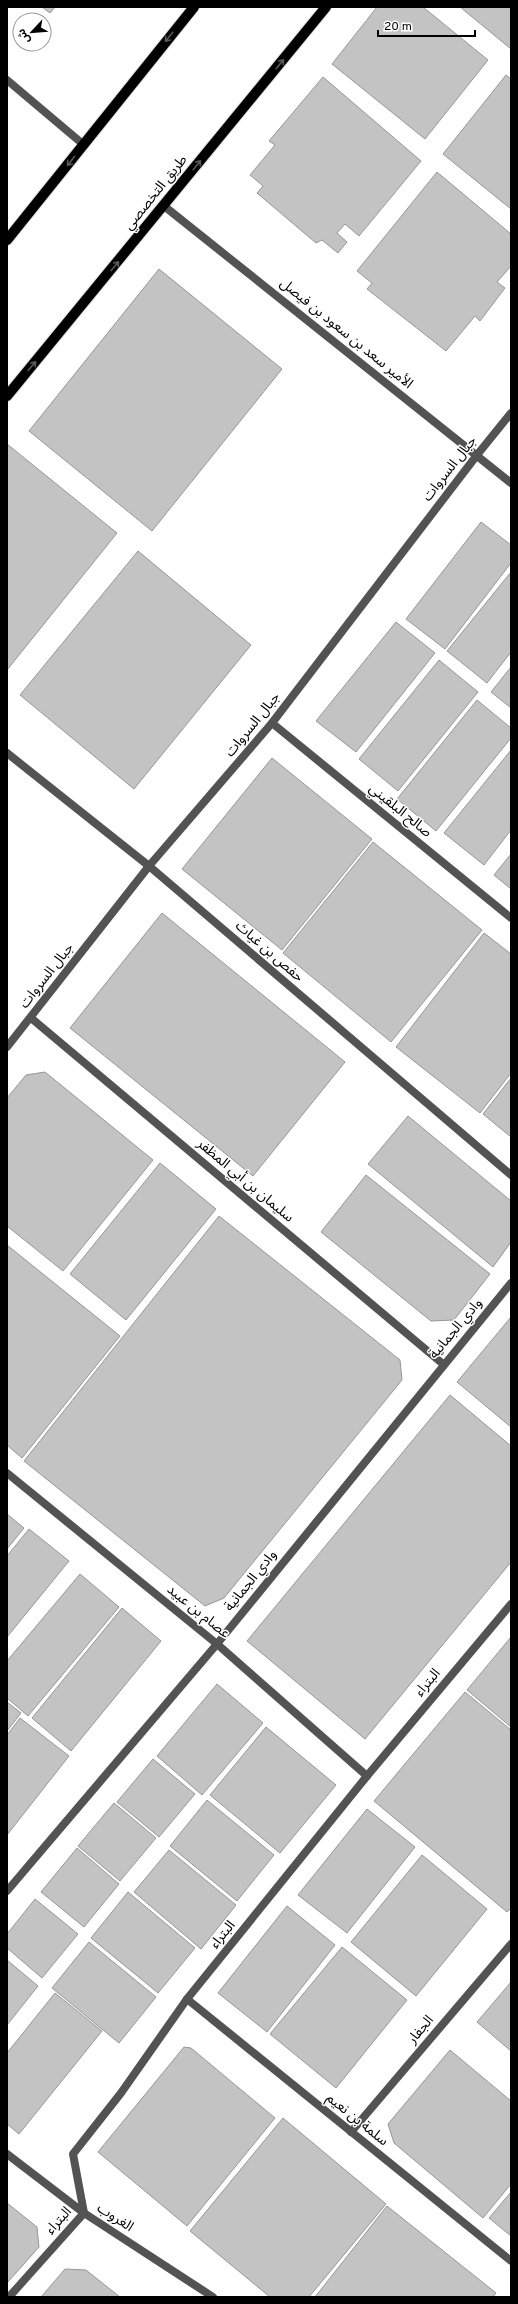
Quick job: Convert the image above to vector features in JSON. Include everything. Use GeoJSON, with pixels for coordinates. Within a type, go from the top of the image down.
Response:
{"type":"FeatureCollection","features":[{"type":"Feature","properties":{"kind":"main road"},"geometry":{"type":"LineString","coordinates":[[7,240],[194,7]]}},
{"type":"Feature","properties":{"kind":"main road","name":"طريق التخصصي"},"geometry":{"type":"LineString","coordinates":[[7,396],[326,7]]}},
{"type":"Feature","properties":{"kind":"street"},"geometry":{"type":"LineString","coordinates":[[7,80],[84,145]]}},
{"type":"Feature","properties":{"kind":"street","name":"الأمير سعد بن سعود بن فيصل"},"geometry":{"type":"LineString","coordinates":[[164,206],[511,483]]}},
{"type":"Feature","properties":{"kind":"street","name":"جبال السروات"},"geometry":{"type":"LineString","coordinates":[[7,1047],[149,866],[272,723],[477,455],[511,413]]}},
{"type":"Feature","properties":{"kind":"street","name":"صالح البلقيني"},"geometry":{"type":"LineString","coordinates":[[272,723],[511,918]]}},
{"type":"Feature","properties":{"kind":"street","name":"حفص بن غياث"},"geometry":{"type":"LineString","coordinates":[[7,753],[149,866],[511,1175]]}},
{"type":"Feature","properties":{"kind":"street","name":"سليمان بن أبي المظفر"},"geometry":{"type":"LineString","coordinates":[[31,1018],[443,1364]]}},
{"type":"Feature","properties":{"kind":"street","name":"وادي الجمانية"},"geometry":{"type":"LineString","coordinates":[[7,1890],[217,1644],[443,1364],[511,1283]]}},
{"type":"Feature","properties":{"kind":"street","name":"عصام بن عبيد"},"geometry":{"type":"LineString","coordinates":[[7,1473],[217,1644],[367,1776]]}},
{"type":"Feature","properties":{"kind":"street","name":"البتراء"},"geometry":{"type":"LineString","coordinates":[[9,2297],[84,2213],[73,2154],[121,2093],[187,1999],[367,1776],[511,1604]]}},
{"type":"Feature","properties":{"kind":"street","name":"الجفار"},"geometry":{"type":"LineString","coordinates":[[351,2132],[511,1944]]}},
{"type":"Feature","properties":{"kind":"street","name":"سلمة بن نعيم"},"geometry":{"type":"LineString","coordinates":[[187,1999],[511,2261]]}},
{"type":"Feature","properties":{"kind":"street","name":"الغروب"},"geometry":{"type":"LineString","coordinates":[[7,2154],[84,2213],[213,2297]]}},
{"type":"Feature","properties":{"kind":"building"},"geometry":{"type":"Polygon","coordinates":[[[42,7],[55,7],[51,12],[42,7]]]}},
{"type":"Feature","properties":{"kind":"building"},"geometry":{"type":"Polygon","coordinates":[[[377,7],[423,7],[488,60],[425,139],[332,64],[377,7]]]}},
{"type":"Feature","properties":{"kind":"building"},"geometry":{"type":"Polygon","coordinates":[[[460,7],[511,7],[511,49],[460,7]]]}},
{"type":"Feature","properties":{"kind":"building"},"geometry":{"type":"Polygon","coordinates":[[[506,75],[511,79],[511,209],[443,154],[506,75]]]}},
{"type":"Feature","properties":{"kind":"building"},"geometry":{"type":"Polygon","coordinates":[[[323,77],[421,161],[359,236],[345,224],[337,233],[347,242],[338,253],[322,240],[316,243],[257,193],[263,186],[250,175],[275,145],[269,141],[323,77]]]}},
{"type":"Feature","properties":{"kind":"building"},"geometry":{"type":"Polygon","coordinates":[[[437,172],[511,234],[511,266],[497,282],[505,288],[480,321],[475,316],[446,351],[367,289],[372,283],[357,271],[437,172]]]}},
{"type":"Feature","properties":{"kind":"building"},"geometry":{"type":"Polygon","coordinates":[[[159,269],[282,369],[152,531],[29,431],[159,269]]]}},
{"type":"Feature","properties":{"kind":"building"},"geometry":{"type":"Polygon","coordinates":[[[7,444],[117,533],[7,670],[7,444]]]}},
{"type":"Feature","properties":{"kind":"building"},"geometry":{"type":"Polygon","coordinates":[[[481,522],[511,545],[511,563],[445,649],[406,619],[481,522]]]}},
{"type":"Feature","properties":{"kind":"building"},"geometry":{"type":"Polygon","coordinates":[[[138,551],[251,645],[134,789],[20,695],[138,551]]]}},
{"type":"Feature","properties":{"kind":"building"},"geometry":{"type":"Polygon","coordinates":[[[511,572],[511,652],[487,683],[447,651],[511,572]]]}},
{"type":"Feature","properties":{"kind":"building"},"geometry":{"type":"Polygon","coordinates":[[[396,622],[435,653],[356,752],[316,721],[396,622]]]}},
{"type":"Feature","properties":{"kind":"building"},"geometry":{"type":"Polygon","coordinates":[[[439,660],[478,692],[398,791],[359,759],[439,660]]]}},
{"type":"Feature","properties":{"kind":"building"},"geometry":{"type":"Polygon","coordinates":[[[511,667],[511,708],[491,692],[511,667]]]}},
{"type":"Feature","properties":{"kind":"building"},"geometry":{"type":"Polygon","coordinates":[[[477,700],[511,728],[511,738],[436,831],[397,799],[477,700]]]}},
{"type":"Feature","properties":{"kind":"building"},"geometry":{"type":"Polygon","coordinates":[[[511,750],[511,830],[484,865],[444,833],[511,750]]]}},
{"type":"Feature","properties":{"kind":"building"},"geometry":{"type":"Polygon","coordinates":[[[272,758],[372,839],[282,950],[182,869],[272,758]]]}},
{"type":"Feature","properties":{"kind":"building"},"geometry":{"type":"Polygon","coordinates":[[[373,842],[482,930],[391,1042],[283,953],[373,842]]]}},
{"type":"Feature","properties":{"kind":"building"},"geometry":{"type":"Polygon","coordinates":[[[511,854],[511,889],[494,875],[511,854]]]}},
{"type":"Feature","properties":{"kind":"building"},"geometry":{"type":"Polygon","coordinates":[[[162,913],[345,1062],[253,1176],[70,1028],[162,913]]]}},
{"type":"Feature","properties":{"kind":"building"},"geometry":{"type":"Polygon","coordinates":[[[484,933],[511,954],[511,1073],[480,1113],[396,1047],[484,933]]]}},
{"type":"Feature","properties":{"kind":"building"},"geometry":{"type":"Polygon","coordinates":[[[45,1072],[153,1160],[63,1271],[7,1226],[7,1098],[26,1075],[45,1072]]]}},
{"type":"Feature","properties":{"kind":"building"},"geometry":{"type":"Polygon","coordinates":[[[511,1078],[511,1137],[483,1114],[511,1078]]]}},
{"type":"Feature","properties":{"kind":"building"},"geometry":{"type":"Polygon","coordinates":[[[408,1116],[511,1201],[511,1242],[493,1267],[368,1164],[408,1116]]]}},
{"type":"Feature","properties":{"kind":"building"},"geometry":{"type":"Polygon","coordinates":[[[160,1163],[216,1209],[126,1320],[70,1274],[160,1163]]]}},
{"type":"Feature","properties":{"kind":"building"},"geometry":{"type":"Polygon","coordinates":[[[366,1175],[490,1274],[454,1320],[431,1321],[321,1232],[366,1175]]]}},
{"type":"Feature","properties":{"kind":"building"},"geometry":{"type":"Polygon","coordinates":[[[219,1216],[400,1360],[402,1380],[224,1598],[205,1606],[24,1461],[219,1216]]]}},
{"type":"Feature","properties":{"kind":"building"},"geometry":{"type":"Polygon","coordinates":[[[7,1245],[120,1336],[22,1458],[7,1445],[7,1245]]]}},
{"type":"Feature","properties":{"kind":"building"},"geometry":{"type":"Polygon","coordinates":[[[511,1317],[511,1427],[457,1382],[511,1317]]]}},
{"type":"Feature","properties":{"kind":"building"},"geometry":{"type":"Polygon","coordinates":[[[450,1395],[511,1446],[511,1562],[365,1739],[247,1641],[450,1395]]]}},
{"type":"Feature","properties":{"kind":"building"},"geometry":{"type":"Polygon","coordinates":[[[7,1514],[24,1528],[7,1549],[7,1514]]]}},
{"type":"Feature","properties":{"kind":"building"},"geometry":{"type":"Polygon","coordinates":[[[29,1529],[69,1561],[7,1637],[7,1556],[29,1529]]]}},
{"type":"Feature","properties":{"kind":"building"},"geometry":{"type":"Polygon","coordinates":[[[80,1574],[119,1607],[28,1716],[7,1698],[7,1661],[80,1574]]]}},
{"type":"Feature","properties":{"kind":"building"},"geometry":{"type":"Polygon","coordinates":[[[122,1608],[161,1641],[71,1751],[32,1718],[122,1608]]]}},
{"type":"Feature","properties":{"kind":"building"},"geometry":{"type":"Polygon","coordinates":[[[511,1637],[511,1727],[467,1690],[511,1637]]]}},
{"type":"Feature","properties":{"kind":"building"},"geometry":{"type":"Polygon","coordinates":[[[217,1684],[263,1723],[202,1795],[157,1756],[217,1684]]]}},
{"type":"Feature","properties":{"kind":"building"},"geometry":{"type":"Polygon","coordinates":[[[465,1692],[511,1730],[511,1908],[507,1912],[374,1801],[465,1692]]]}},
{"type":"Feature","properties":{"kind":"building"},"geometry":{"type":"Polygon","coordinates":[[[7,1702],[21,1713],[7,1731],[7,1702]]]}},
{"type":"Feature","properties":{"kind":"building"},"geometry":{"type":"Polygon","coordinates":[[[20,1718],[69,1756],[7,1835],[7,1735],[20,1718]]]}},
{"type":"Feature","properties":{"kind":"building"},"geometry":{"type":"Polygon","coordinates":[[[266,1727],[336,1785],[280,1853],[210,1795],[266,1727]]]}},
{"type":"Feature","properties":{"kind":"building"},"geometry":{"type":"Polygon","coordinates":[[[153,1759],[195,1794],[159,1837],[117,1802],[153,1759]]]}},
{"type":"Feature","properties":{"kind":"building"},"geometry":{"type":"Polygon","coordinates":[[[207,1800],[274,1855],[237,1901],[170,1846],[207,1800]]]}},
{"type":"Feature","properties":{"kind":"building"},"geometry":{"type":"Polygon","coordinates":[[[114,1803],[156,1838],[120,1881],[78,1846],[114,1803]]]}},
{"type":"Feature","properties":{"kind":"building"},"geometry":{"type":"Polygon","coordinates":[[[367,1809],[415,1847],[347,1933],[298,1895],[367,1809]]]}},
{"type":"Feature","properties":{"kind":"building"},"geometry":{"type":"Polygon","coordinates":[[[77,1848],[119,1884],[84,1927],[41,1892],[77,1848]]]}},
{"type":"Feature","properties":{"kind":"building"},"geometry":{"type":"Polygon","coordinates":[[[169,1850],[236,1905],[201,1949],[134,1892],[169,1850]]]}},
{"type":"Feature","properties":{"kind":"building"},"geometry":{"type":"Polygon","coordinates":[[[422,1855],[487,1909],[416,1996],[351,1942],[422,1855]]]}},
{"type":"Feature","properties":{"kind":"building"},"geometry":{"type":"Polygon","coordinates":[[[128,1892],[195,1948],[158,1993],[91,1938],[128,1892]]]}},
{"type":"Feature","properties":{"kind":"building"},"geometry":{"type":"Polygon","coordinates":[[[35,1899],[78,1934],[42,1978],[7,1948],[7,1934],[35,1899]]]}},
{"type":"Feature","properties":{"kind":"building"},"geometry":{"type":"Polygon","coordinates":[[[287,1906],[335,1945],[267,2032],[218,1993],[287,1906]]]}},
{"type":"Feature","properties":{"kind":"building"},"geometry":{"type":"Polygon","coordinates":[[[89,1942],[156,1997],[119,2043],[52,1988],[89,1942]]]}},
{"type":"Feature","properties":{"kind":"building"},"geometry":{"type":"Polygon","coordinates":[[[342,1947],[407,2000],[336,2088],[270,2034],[342,1947]]]}},
{"type":"Feature","properties":{"kind":"building"},"geometry":{"type":"Polygon","coordinates":[[[7,1960],[38,1986],[7,2025],[7,1960]]]}},
{"type":"Feature","properties":{"kind":"building"},"geometry":{"type":"Polygon","coordinates":[[[511,1982],[511,2051],[477,2022],[511,1982]]]}},
{"type":"Feature","properties":{"kind":"building"},"geometry":{"type":"Polygon","coordinates":[[[55,1993],[102,2031],[19,2134],[7,2124],[7,2053],[55,1993]]]}},
{"type":"Feature","properties":{"kind":"building"},"geometry":{"type":"Polygon","coordinates":[[[184,2047],[191,2048],[275,2118],[187,2226],[98,2152],[184,2047]]]}},
{"type":"Feature","properties":{"kind":"building"},"geometry":{"type":"Polygon","coordinates":[[[450,2050],[511,2101],[511,2184],[483,2218],[394,2143],[388,2124],[450,2050]]]}},
{"type":"Feature","properties":{"kind":"building"},"geometry":{"type":"Polygon","coordinates":[[[283,2118],[386,2204],[309,2297],[270,2297],[190,2231],[283,2118]]]}},
{"type":"Feature","properties":{"kind":"building"},"geometry":{"type":"Polygon","coordinates":[[[511,2192],[511,2236],[489,2218],[511,2192]]]}},
{"type":"Feature","properties":{"kind":"building"},"geometry":{"type":"Polygon","coordinates":[[[7,2203],[37,2227],[39,2247],[7,2283],[7,2203]]]}},
{"type":"Feature","properties":{"kind":"building"},"geometry":{"type":"Polygon","coordinates":[[[387,2206],[496,2293],[493,2297],[315,2297],[387,2206]]]}},
{"type":"Feature","properties":{"kind":"building"},"geometry":{"type":"Polygon","coordinates":[[[65,2269],[86,2270],[120,2297],[41,2297],[65,2269]]]}}]}
